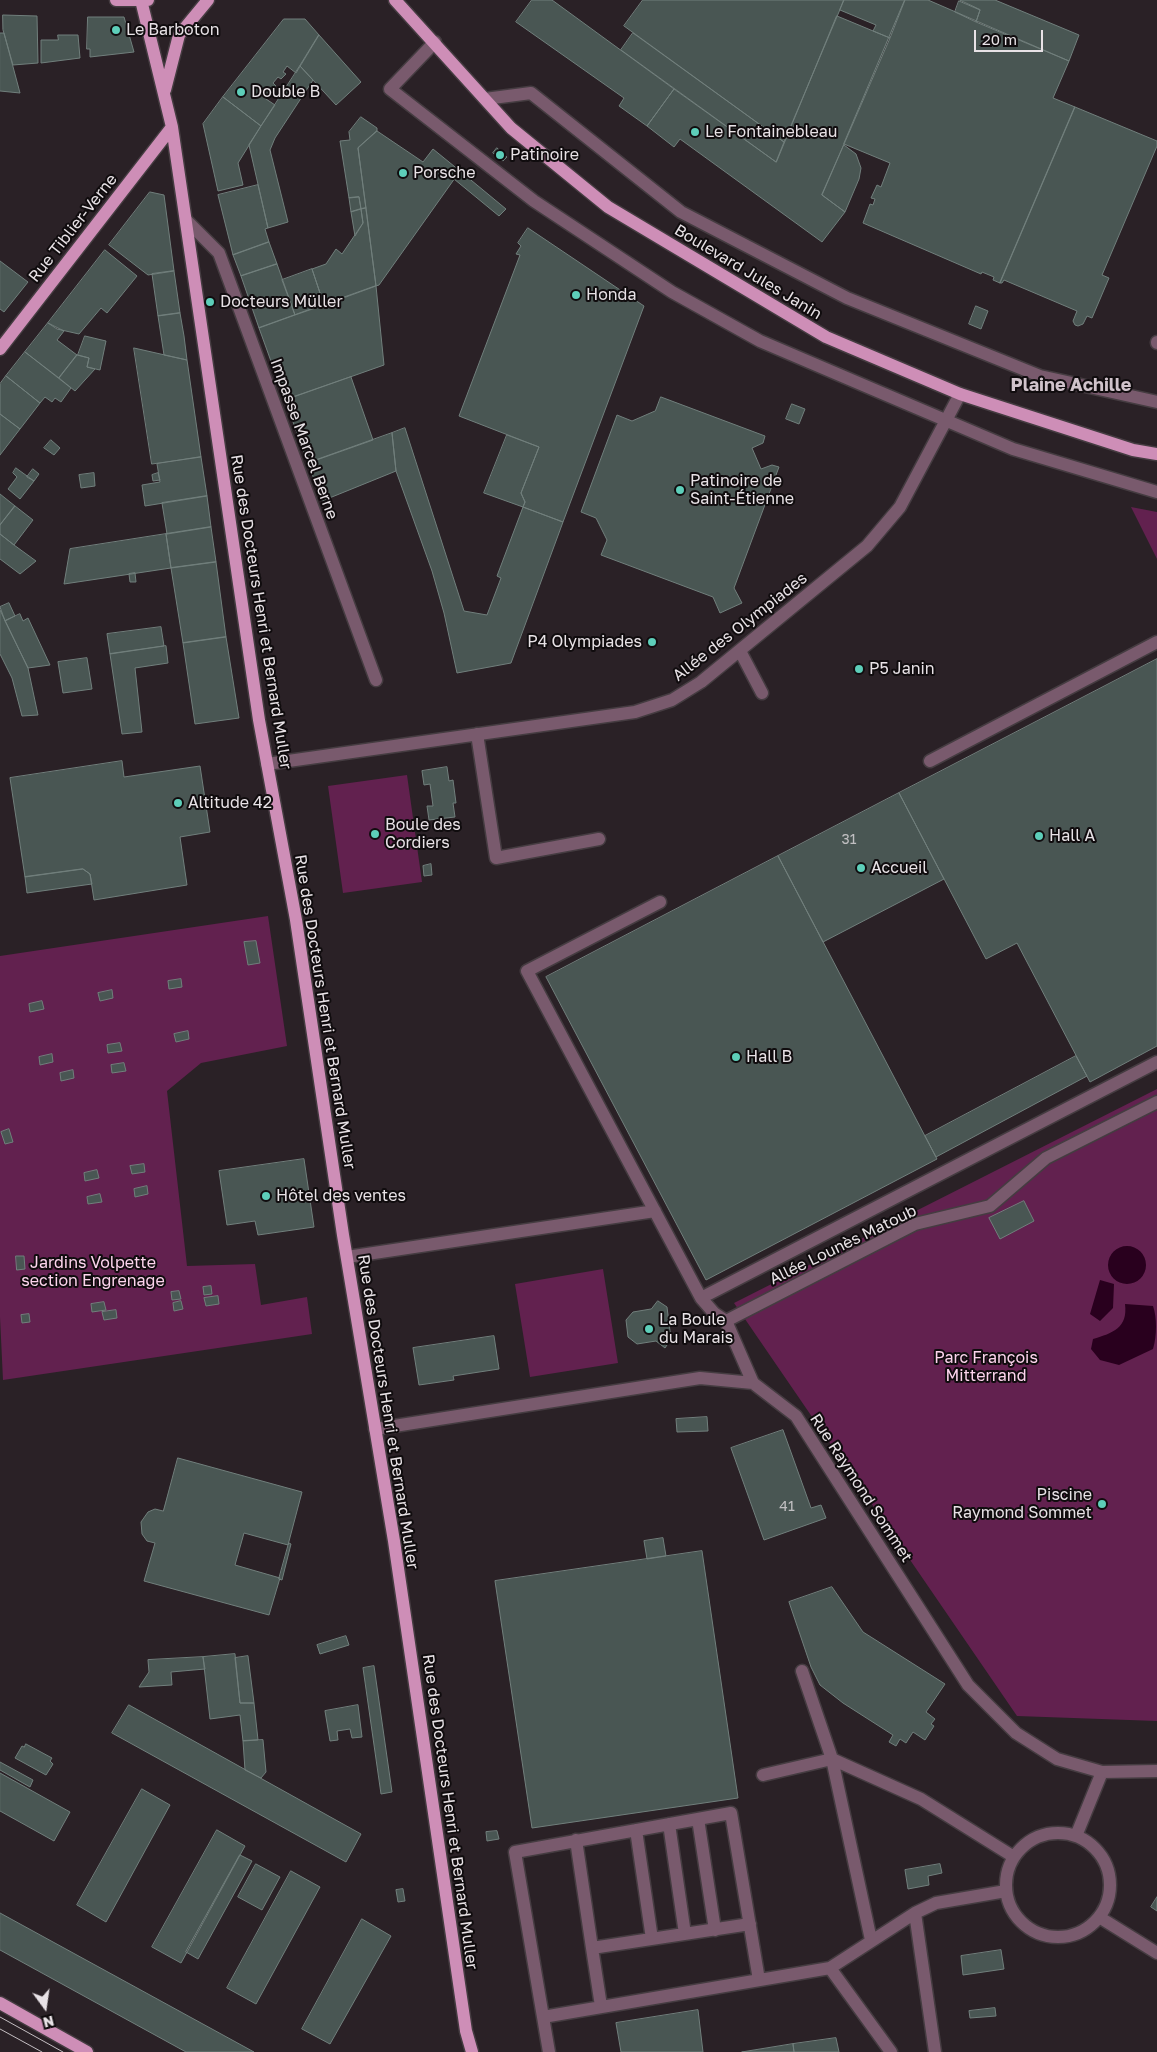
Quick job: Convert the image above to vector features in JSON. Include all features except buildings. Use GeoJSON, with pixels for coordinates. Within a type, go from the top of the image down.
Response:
{"type":"FeatureCollection","features":[{"type":"Feature","properties":{"kind":"main road"},"geometry":{"type":"LineString","coordinates":[[116,0],[148,0]]}},
{"type":"Feature","properties":{"kind":"main road","name":"Rue des Docteurs Henri et Bernard Muller"},"geometry":{"type":"LineString","coordinates":[[141,0],[172,128],[267,764],[296,920],[347,1257],[394,1541],[466,2031],[472,2052]]}},
{"type":"Feature","properties":{"kind":"main road"},"geometry":{"type":"LineString","coordinates":[[164,95],[179,35],[208,0]]}},
{"type":"Feature","properties":{"kind":"main road","name":"Boulevard Jules Janin"},"geometry":{"type":"LineString","coordinates":[[395,0],[511,128],[608,207],[826,337],[960,394],[1133,450],[1157,454]]}},
{"type":"Feature","properties":{"kind":"main road","name":"Rue Tiblier-Verne"},"geometry":{"type":"LineString","coordinates":[[0,349],[172,128]]}},
{"type":"Feature","properties":{"kind":"main road"},"geometry":{"type":"LineString","coordinates":[[0,2004],[87,2052]]}},
{"type":"Feature","properties":{"kind":"main road","name":"Rue des Docteurs Henri et Bernard Muller"},"geometry":{"type":"LineString","coordinates":[[465,2052],[466,2031]]}},
{"type":"Feature","properties":{"kind":"street"},"geometry":{"type":"LineString","coordinates":[[435,42],[390,90],[534,201],[672,292],[760,341],[1013,449],[1157,492]]}},
{"type":"Feature","properties":{"kind":"street"},"geometry":{"type":"LineString","coordinates":[[485,99],[531,93],[681,212],[847,298],[1040,376],[1157,402]]}},
{"type":"Feature","properties":{"kind":"street","name":"Impasse Marcel Berne"},"geometry":{"type":"LineString","coordinates":[[186,220],[219,253],[376,680]]}},
{"type":"Feature","properties":{"kind":"street","name":"Allée des Olympiades"},"geometry":{"type":"LineString","coordinates":[[267,764],[636,712],[672,700],[701,682],[867,546],[900,507],[960,394]]}},
{"type":"Feature","properties":{"kind":"street"},"geometry":{"type":"LineString","coordinates":[[930,761],[1157,642]]}},
{"type":"Feature","properties":{"kind":"street"},"geometry":{"type":"LineString","coordinates":[[740,651],[762,693]]}},
{"type":"Feature","properties":{"kind":"street"},"geometry":{"type":"LineString","coordinates":[[477,734],[496,858],[599,839]]}},
{"type":"Feature","properties":{"kind":"street"},"geometry":{"type":"LineString","coordinates":[[375,1429],[700,1378],[752,1383],[726,1321],[714,1313],[701,1298],[526,971],[660,902]]}},
{"type":"Feature","properties":{"kind":"street"},"geometry":{"type":"LineString","coordinates":[[701,1298],[1157,1062]]}},
{"type":"Feature","properties":{"kind":"street","name":"Allée Lounès Matoub"},"geometry":{"type":"LineString","coordinates":[[726,1321],[915,1224],[990,1206],[1046,1158],[1157,1102]]}},
{"type":"Feature","properties":{"kind":"street"},"geometry":{"type":"LineString","coordinates":[[347,1257],[655,1211]]}},
{"type":"Feature","properties":{"kind":"street","name":"Rue Raymond Sommet"},"geometry":{"type":"LineString","coordinates":[[752,1383],[796,1416],[968,1685],[1016,1733],[1057,1759],[1102,1772],[1157,1772]]}},
{"type":"Feature","properties":{"kind":"street"},"geometry":{"type":"LineString","coordinates":[[802,1671],[832,1759],[871,1940]]}},
{"type":"Feature","properties":{"kind":"street"},"geometry":{"type":"LineString","coordinates":[[763,1775],[832,1759],[921,1799],[1014,1857]]}},
{"type":"Feature","properties":{"kind":"street"},"geometry":{"type":"LineString","coordinates":[[1076,1836],[1102,1772]]}},
{"type":"Feature","properties":{"kind":"street"},"geometry":{"type":"LineString","coordinates":[[549,2052],[515,1852],[731,1812],[759,1980]]}},
{"type":"Feature","properties":{"kind":"street"},"geometry":{"type":"LineString","coordinates":[[698,1818],[715,1930]]}},
{"type":"Feature","properties":{"kind":"street"},"geometry":{"type":"LineString","coordinates":[[668,1824],[685,1934]]}},
{"type":"Feature","properties":{"kind":"street"},"geometry":{"type":"LineString","coordinates":[[636,1830],[652,1939]]}},
{"type":"Feature","properties":{"kind":"street"},"geometry":{"type":"LineString","coordinates":[[1059,1833],[1076,1836],[1090,1845],[1101,1856],[1108,1871],[1110,1887],[1107,1903],[1099,1917],[1086,1929],[1070,1936],[1052,1937],[1035,1932],[1021,1922],[1011,1908],[1006,1890],[1007,1873],[1014,1857],[1026,1844],[1042,1836],[1059,1833]]}},
{"type":"Feature","properties":{"kind":"street"},"geometry":{"type":"LineString","coordinates":[[576,1840],[601,2006]]}},
{"type":"Feature","properties":{"kind":"street"},"geometry":{"type":"LineString","coordinates":[[543,2017],[830,1968],[915,1913],[936,1903],[1006,1890]]}},
{"type":"Feature","properties":{"kind":"street"},"geometry":{"type":"LineString","coordinates":[[915,1913],[935,2052]]}},
{"type":"Feature","properties":{"kind":"street"},"geometry":{"type":"LineString","coordinates":[[1099,1917],[1157,1953]]}},
{"type":"Feature","properties":{"kind":"street"},"geometry":{"type":"LineString","coordinates":[[592,1948],[750,1924]]}},
{"type":"Feature","properties":{"kind":"street"},"geometry":{"type":"LineString","coordinates":[[830,1968],[891,2052]]}},
{"type":"Feature","properties":{"kind":"green space"},"geometry":{"type":"Polygon","coordinates":[[[1131,507],[1157,512],[1157,559],[1131,507]]]}},
{"type":"Feature","properties":{"kind":"green space","name":"Boule des Cordiers"},"geometry":{"type":"Polygon","coordinates":[[[407,775],[422,882],[343,893],[328,786],[407,775]]]}},
{"type":"Feature","properties":{"kind":"green space","name":"Jardins Volpette section Engrenage"},"geometry":{"type":"Polygon","coordinates":[[[268,916],[287,1046],[201,1063],[167,1091],[187,1266],[255,1264],[261,1305],[307,1297],[312,1334],[3,1380],[0,1317],[0,956],[268,916]]]}},
{"type":"Feature","properties":{"kind":"green space","name":"Parc François Mitterrand"},"geometry":{"type":"Polygon","coordinates":[[[1157,1089],[1157,1721],[1017,1716],[734,1303],[1157,1089]]]}},
{"type":"Feature","properties":{"kind":"green space"},"geometry":{"type":"Polygon","coordinates":[[[603,1269],[618,1363],[530,1377],[515,1284],[603,1269]]]}},
{"type":"Feature","properties":{"kind":"shaded area"},"geometry":{"type":"Polygon","coordinates":[[[1127,1246],[1141,1251],[1146,1265],[1141,1279],[1127,1284],[1113,1279],[1108,1265],[1113,1251],[1127,1246]]]}},
{"type":"Feature","properties":{"kind":"shaded area"},"geometry":{"type":"Polygon","coordinates":[[[1100,1280],[1114,1284],[1113,1308],[1100,1321],[1090,1314],[1100,1280]]]}},
{"type":"Feature","properties":{"kind":"shaded area"},"geometry":{"type":"Polygon","coordinates":[[[1125,1304],[1153,1306],[1156,1327],[1153,1349],[1119,1365],[1100,1360],[1091,1349],[1093,1339],[1113,1332],[1118,1328],[1124,1319],[1125,1304]]]}},
{"type":"Feature","properties":{"kind":"tram line"},"geometry":{"type":"LineString","coordinates":[[0,2017],[63,2052]]}},
{"type":"Feature","properties":{"kind":"tram line"},"geometry":{"type":"LineString","coordinates":[[0,2029],[42,2052]]}},
{"type":"Feature","properties":{"kind":"place","name":"Le Barboton"},"geometry":{"type":"Point","coordinates":[116,30]}},
{"type":"Feature","properties":{"kind":"place","name":"Double B"},"geometry":{"type":"Point","coordinates":[241,92]}},
{"type":"Feature","properties":{"kind":"place","name":"Le Fontainebleau"},"geometry":{"type":"Point","coordinates":[695,132]}},
{"type":"Feature","properties":{"kind":"place","name":"Patinoire"},"geometry":{"type":"Point","coordinates":[500,155]}},
{"type":"Feature","properties":{"kind":"place","name":"Porsche"},"geometry":{"type":"Point","coordinates":[403,173]}},
{"type":"Feature","properties":{"kind":"place","name":"Honda"},"geometry":{"type":"Point","coordinates":[576,295]}},
{"type":"Feature","properties":{"kind":"place","name":"Docteurs Müller"},"geometry":{"type":"Point","coordinates":[210,302]}},
{"type":"Feature","properties":{"kind":"place","name":"Patinoire de Saint-Étienne"},"geometry":{"type":"Point","coordinates":[680,490]}},
{"type":"Feature","properties":{"kind":"place","name":"P4 Olympiades"},"geometry":{"type":"Point","coordinates":[652,642]}},
{"type":"Feature","properties":{"kind":"place","name":"P5 Janin"},"geometry":{"type":"Point","coordinates":[859,669]}},
{"type":"Feature","properties":{"kind":"place","name":"Altitude 42"},"geometry":{"type":"Point","coordinates":[178,803]}},
{"type":"Feature","properties":{"kind":"place","name":"Boule des Cordiers"},"geometry":{"type":"Point","coordinates":[375,834]}},
{"type":"Feature","properties":{"kind":"place","name":"Hall A"},"geometry":{"type":"Point","coordinates":[1039,836]}},
{"type":"Feature","properties":{"kind":"place","name":"Accueil"},"geometry":{"type":"Point","coordinates":[861,868]}},
{"type":"Feature","properties":{"kind":"place","name":"Hall B"},"geometry":{"type":"Point","coordinates":[736,1057]}},
{"type":"Feature","properties":{"kind":"place","name":"Hôtel des ventes"},"geometry":{"type":"Point","coordinates":[266,1196]}},
{"type":"Feature","properties":{"kind":"place","name":"La Boule du Marais"},"geometry":{"type":"Point","coordinates":[649,1329]}},
{"type":"Feature","properties":{"kind":"place","name":"Piscine Raymond Sommet"},"geometry":{"type":"Point","coordinates":[1102,1504]}},
{"type":"Feature","properties":{"kind":"district","name":"Plaine Achille"},"geometry":{"type":"Point","coordinates":[1071,385]}}]}
